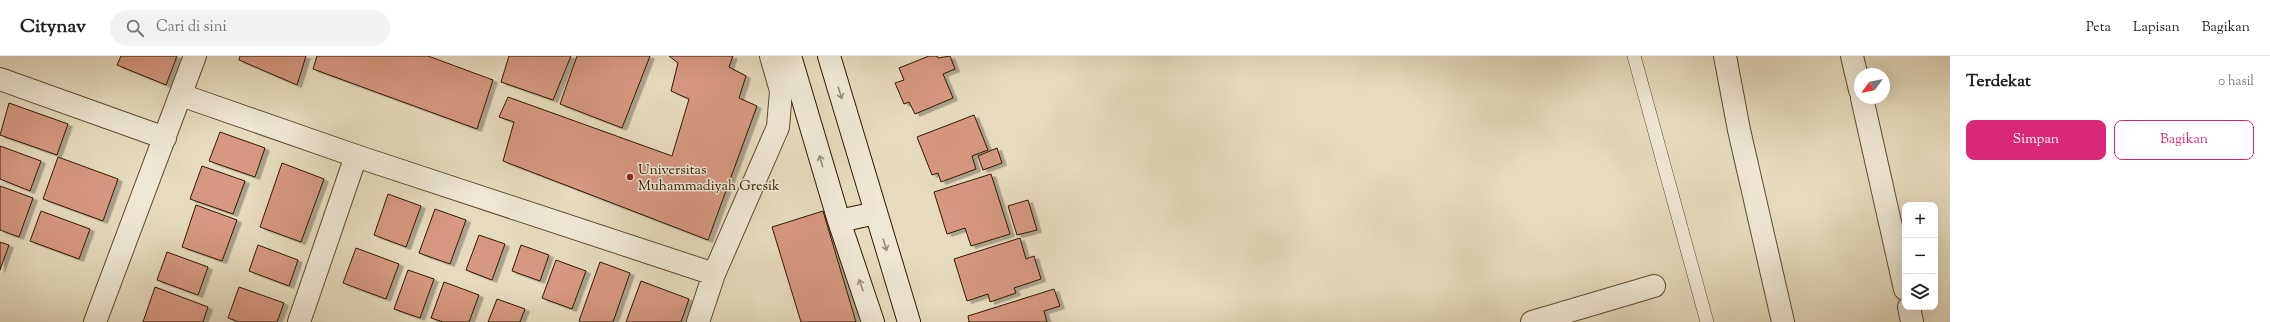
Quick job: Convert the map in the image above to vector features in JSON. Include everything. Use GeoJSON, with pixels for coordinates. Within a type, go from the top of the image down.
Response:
{"type":"FeatureCollection","features":[{"type":"Feature","properties":{"kind":"street"},"geometry":{"type":"LineString","coordinates":[[95,322],[195,56]]}},
{"type":"Feature","properties":{"kind":"street"},"geometry":{"type":"LineString","coordinates":[[698,322],[714,274],[778,127],[781,91],[770,56]]}},
{"type":"Feature","properties":{"kind":"street"},"geometry":{"type":"LineString","coordinates":[[790,56],[839,221],[873,322]]}},
{"type":"Feature","properties":{"kind":"street"},"geometry":{"type":"LineString","coordinates":[[829,56],[909,322]]}},
{"type":"Feature","properties":{"kind":"street"},"geometry":{"type":"LineString","coordinates":[[1725,56],[1739,130],[1783,322]]}},
{"type":"Feature","properties":{"kind":"street"},"geometry":{"type":"LineString","coordinates":[[1852,56],[1855,68]]}},
{"type":"Feature","properties":{"kind":"street"},"geometry":{"type":"LineString","coordinates":[[0,79],[165,138]]}},
{"type":"Feature","properties":{"kind":"street"},"geometry":{"type":"LineString","coordinates":[[181,95],[356,156],[714,274]]}},
{"type":"Feature","properties":{"kind":"street"},"geometry":{"type":"LineString","coordinates":[[1863,104],[1902,276]]}},
{"type":"Feature","properties":{"kind":"street"},"geometry":{"type":"LineString","coordinates":[[299,322],[356,156]]}},
{"type":"Feature","properties":{"kind":"street"},"geometry":{"type":"LineString","coordinates":[[839,221],[876,213]]}},
{"type":"Feature","properties":{"kind":"street"},"geometry":{"type":"LineString","coordinates":[[1532,322],[1654,286]]}},
{"type":"Feature","properties":{"kind":"street"},"geometry":{"type":"LineString","coordinates":[[1910,310],[1912,322]]}},
{"type":"Feature","properties":{"kind":"lane"},"geometry":{"type":"LineString","coordinates":[[1631,58],[1707,322]]}},
{"type":"Feature","properties":{"kind":"building"},"geometry":{"type":"Polygon","coordinates":[[[121,56],[177,56],[166,85],[117,65],[121,56]]]}},
{"type":"Feature","properties":{"kind":"building"},"geometry":{"type":"Polygon","coordinates":[[[240,56],[306,56],[297,85],[239,60],[240,56]]]}},
{"type":"Feature","properties":{"kind":"building"},"geometry":{"type":"Polygon","coordinates":[[[317,56],[428,56],[493,80],[477,129],[313,69],[317,56]]]}},
{"type":"Feature","properties":{"kind":"building"},"geometry":{"type":"Polygon","coordinates":[[[509,56],[571,56],[553,100],[501,82],[509,56]]]}},
{"type":"Feature","properties":{"kind":"building","name":"Universitas Muhammadiyah Gresik"},"geometry":{"type":"Polygon","coordinates":[[[577,56],[650,56],[622,128],[560,104],[577,56]]]}},
{"type":"Feature","properties":{"kind":"building","name":"Universitas Muhammadiyah Gresik"},"geometry":{"type":"Polygon","coordinates":[[[669,56],[733,56],[729,67],[746,76],[739,98],[757,106],[708,240],[503,161],[514,122],[499,117],[508,97],[672,156],[689,99],[671,91],[678,63],[669,56]]]}},
{"type":"Feature","properties":{"kind":"building"},"geometry":{"type":"Polygon","coordinates":[[[929,56],[937,56],[938,58],[950,56],[955,69],[943,74],[953,98],[915,114],[909,102],[904,104],[895,83],[904,80],[899,68],[929,56]]]}},
{"type":"Feature","properties":{"kind":"building"},"geometry":{"type":"Polygon","coordinates":[[[9,103],[68,124],[57,155],[0,135],[9,103]]]}},
{"type":"Feature","properties":{"kind":"building"},"geometry":{"type":"Polygon","coordinates":[[[974,115],[988,150],[972,156],[976,169],[941,182],[938,173],[932,175],[917,137],[974,115]]]}},
{"type":"Feature","properties":{"kind":"building"},"geometry":{"type":"Polygon","coordinates":[[[220,132],[265,148],[255,177],[209,161],[220,132]]]}},
{"type":"Feature","properties":{"kind":"building"},"geometry":{"type":"Polygon","coordinates":[[[0,146],[41,161],[30,191],[0,179],[0,146]]]}},
{"type":"Feature","properties":{"kind":"building"},"geometry":{"type":"Polygon","coordinates":[[[997,148],[1002,163],[983,170],[978,156],[997,148]]]}},
{"type":"Feature","properties":{"kind":"building"},"geometry":{"type":"Polygon","coordinates":[[[58,157],[118,179],[103,221],[43,199],[58,157]]]}},
{"type":"Feature","properties":{"kind":"building"},"geometry":{"type":"Polygon","coordinates":[[[282,163],[324,179],[301,242],[260,227],[282,163]]]}},
{"type":"Feature","properties":{"kind":"building"},"geometry":{"type":"Polygon","coordinates":[[[202,166],[245,181],[233,214],[190,199],[202,166]]]}},
{"type":"Feature","properties":{"kind":"building"},"geometry":{"type":"Polygon","coordinates":[[[991,174],[1010,234],[971,246],[965,228],[947,234],[934,192],[991,174]]]}},
{"type":"Feature","properties":{"kind":"building"},"geometry":{"type":"Polygon","coordinates":[[[0,186],[33,198],[19,237],[0,230],[0,186]]]}},
{"type":"Feature","properties":{"kind":"building"},"geometry":{"type":"Polygon","coordinates":[[[388,194],[421,206],[406,247],[374,235],[388,194]]]}},
{"type":"Feature","properties":{"kind":"building"},"geometry":{"type":"Polygon","coordinates":[[[1028,200],[1037,230],[1017,235],[1008,206],[1028,200]]]}},
{"type":"Feature","properties":{"kind":"building"},"geometry":{"type":"Polygon","coordinates":[[[196,205],[237,220],[222,261],[182,247],[196,205]]]}},
{"type":"Feature","properties":{"kind":"building"},"geometry":{"type":"Polygon","coordinates":[[[435,209],[466,220],[450,264],[419,253],[435,209]]]}},
{"type":"Feature","properties":{"kind":"building"},"geometry":{"type":"Polygon","coordinates":[[[41,211],[90,229],[79,259],[30,241],[41,211]]]}},
{"type":"Feature","properties":{"kind":"building"},"geometry":{"type":"Polygon","coordinates":[[[823,211],[856,322],[801,322],[772,227],[823,211]]]}},
{"type":"Feature","properties":{"kind":"building"},"geometry":{"type":"Polygon","coordinates":[[[479,235],[505,244],[492,280],[466,270],[479,235]]]}},
{"type":"Feature","properties":{"kind":"building"},"geometry":{"type":"Polygon","coordinates":[[[1020,238],[1026,259],[1034,256],[1041,279],[1014,288],[1016,293],[990,302],[988,294],[967,301],[954,259],[1020,238]]]}},
{"type":"Feature","properties":{"kind":"building"},"geometry":{"type":"Polygon","coordinates":[[[0,242],[9,245],[0,270],[0,242]]]}},
{"type":"Feature","properties":{"kind":"building"},"geometry":{"type":"Polygon","coordinates":[[[258,245],[298,260],[289,286],[249,271],[258,245]]]}},
{"type":"Feature","properties":{"kind":"building"},"geometry":{"type":"Polygon","coordinates":[[[521,245],[549,255],[540,281],[512,271],[521,245]]]}},
{"type":"Feature","properties":{"kind":"building"},"geometry":{"type":"Polygon","coordinates":[[[356,248],[399,264],[386,299],[343,283],[356,248]]]}},
{"type":"Feature","properties":{"kind":"building"},"geometry":{"type":"Polygon","coordinates":[[[167,252],[208,267],[198,295],[157,280],[167,252]]]}},
{"type":"Feature","properties":{"kind":"building"},"geometry":{"type":"Polygon","coordinates":[[[556,260],[586,271],[572,309],[542,298],[556,260]]]}},
{"type":"Feature","properties":{"kind":"building"},"geometry":{"type":"Polygon","coordinates":[[[600,262],[630,273],[613,322],[581,322],[579,321],[600,262]]]}},
{"type":"Feature","properties":{"kind":"building"},"geometry":{"type":"Polygon","coordinates":[[[408,270],[434,279],[420,318],[394,309],[408,270]]]}},
{"type":"Feature","properties":{"kind":"building"},"geometry":{"type":"Polygon","coordinates":[[[641,281],[689,299],[681,322],[626,322],[641,281]]]}},
{"type":"Feature","properties":{"kind":"building"},"geometry":{"type":"Polygon","coordinates":[[[444,282],[479,295],[469,322],[443,322],[431,318],[444,282]]]}},
{"type":"Feature","properties":{"kind":"building"},"geometry":{"type":"Polygon","coordinates":[[[155,287],[208,307],[203,322],[143,322],[155,287]]]}},
{"type":"Feature","properties":{"kind":"building"},"geometry":{"type":"Polygon","coordinates":[[[239,287],[284,303],[277,322],[239,322],[228,318],[239,287]]]}},
{"type":"Feature","properties":{"kind":"building"},"geometry":{"type":"Polygon","coordinates":[[[1054,289],[1060,306],[1044,311],[1047,322],[969,322],[968,316],[1054,289]]]}},
{"type":"Feature","properties":{"kind":"building"},"geometry":{"type":"Polygon","coordinates":[[[497,299],[525,309],[520,322],[488,322],[497,299]]]}},
{"type":"Feature","properties":{"kind":"place","name":"Universitas Muhammadiyah Gresik"},"geometry":{"type":"Point","coordinates":[630,177]}}]}
